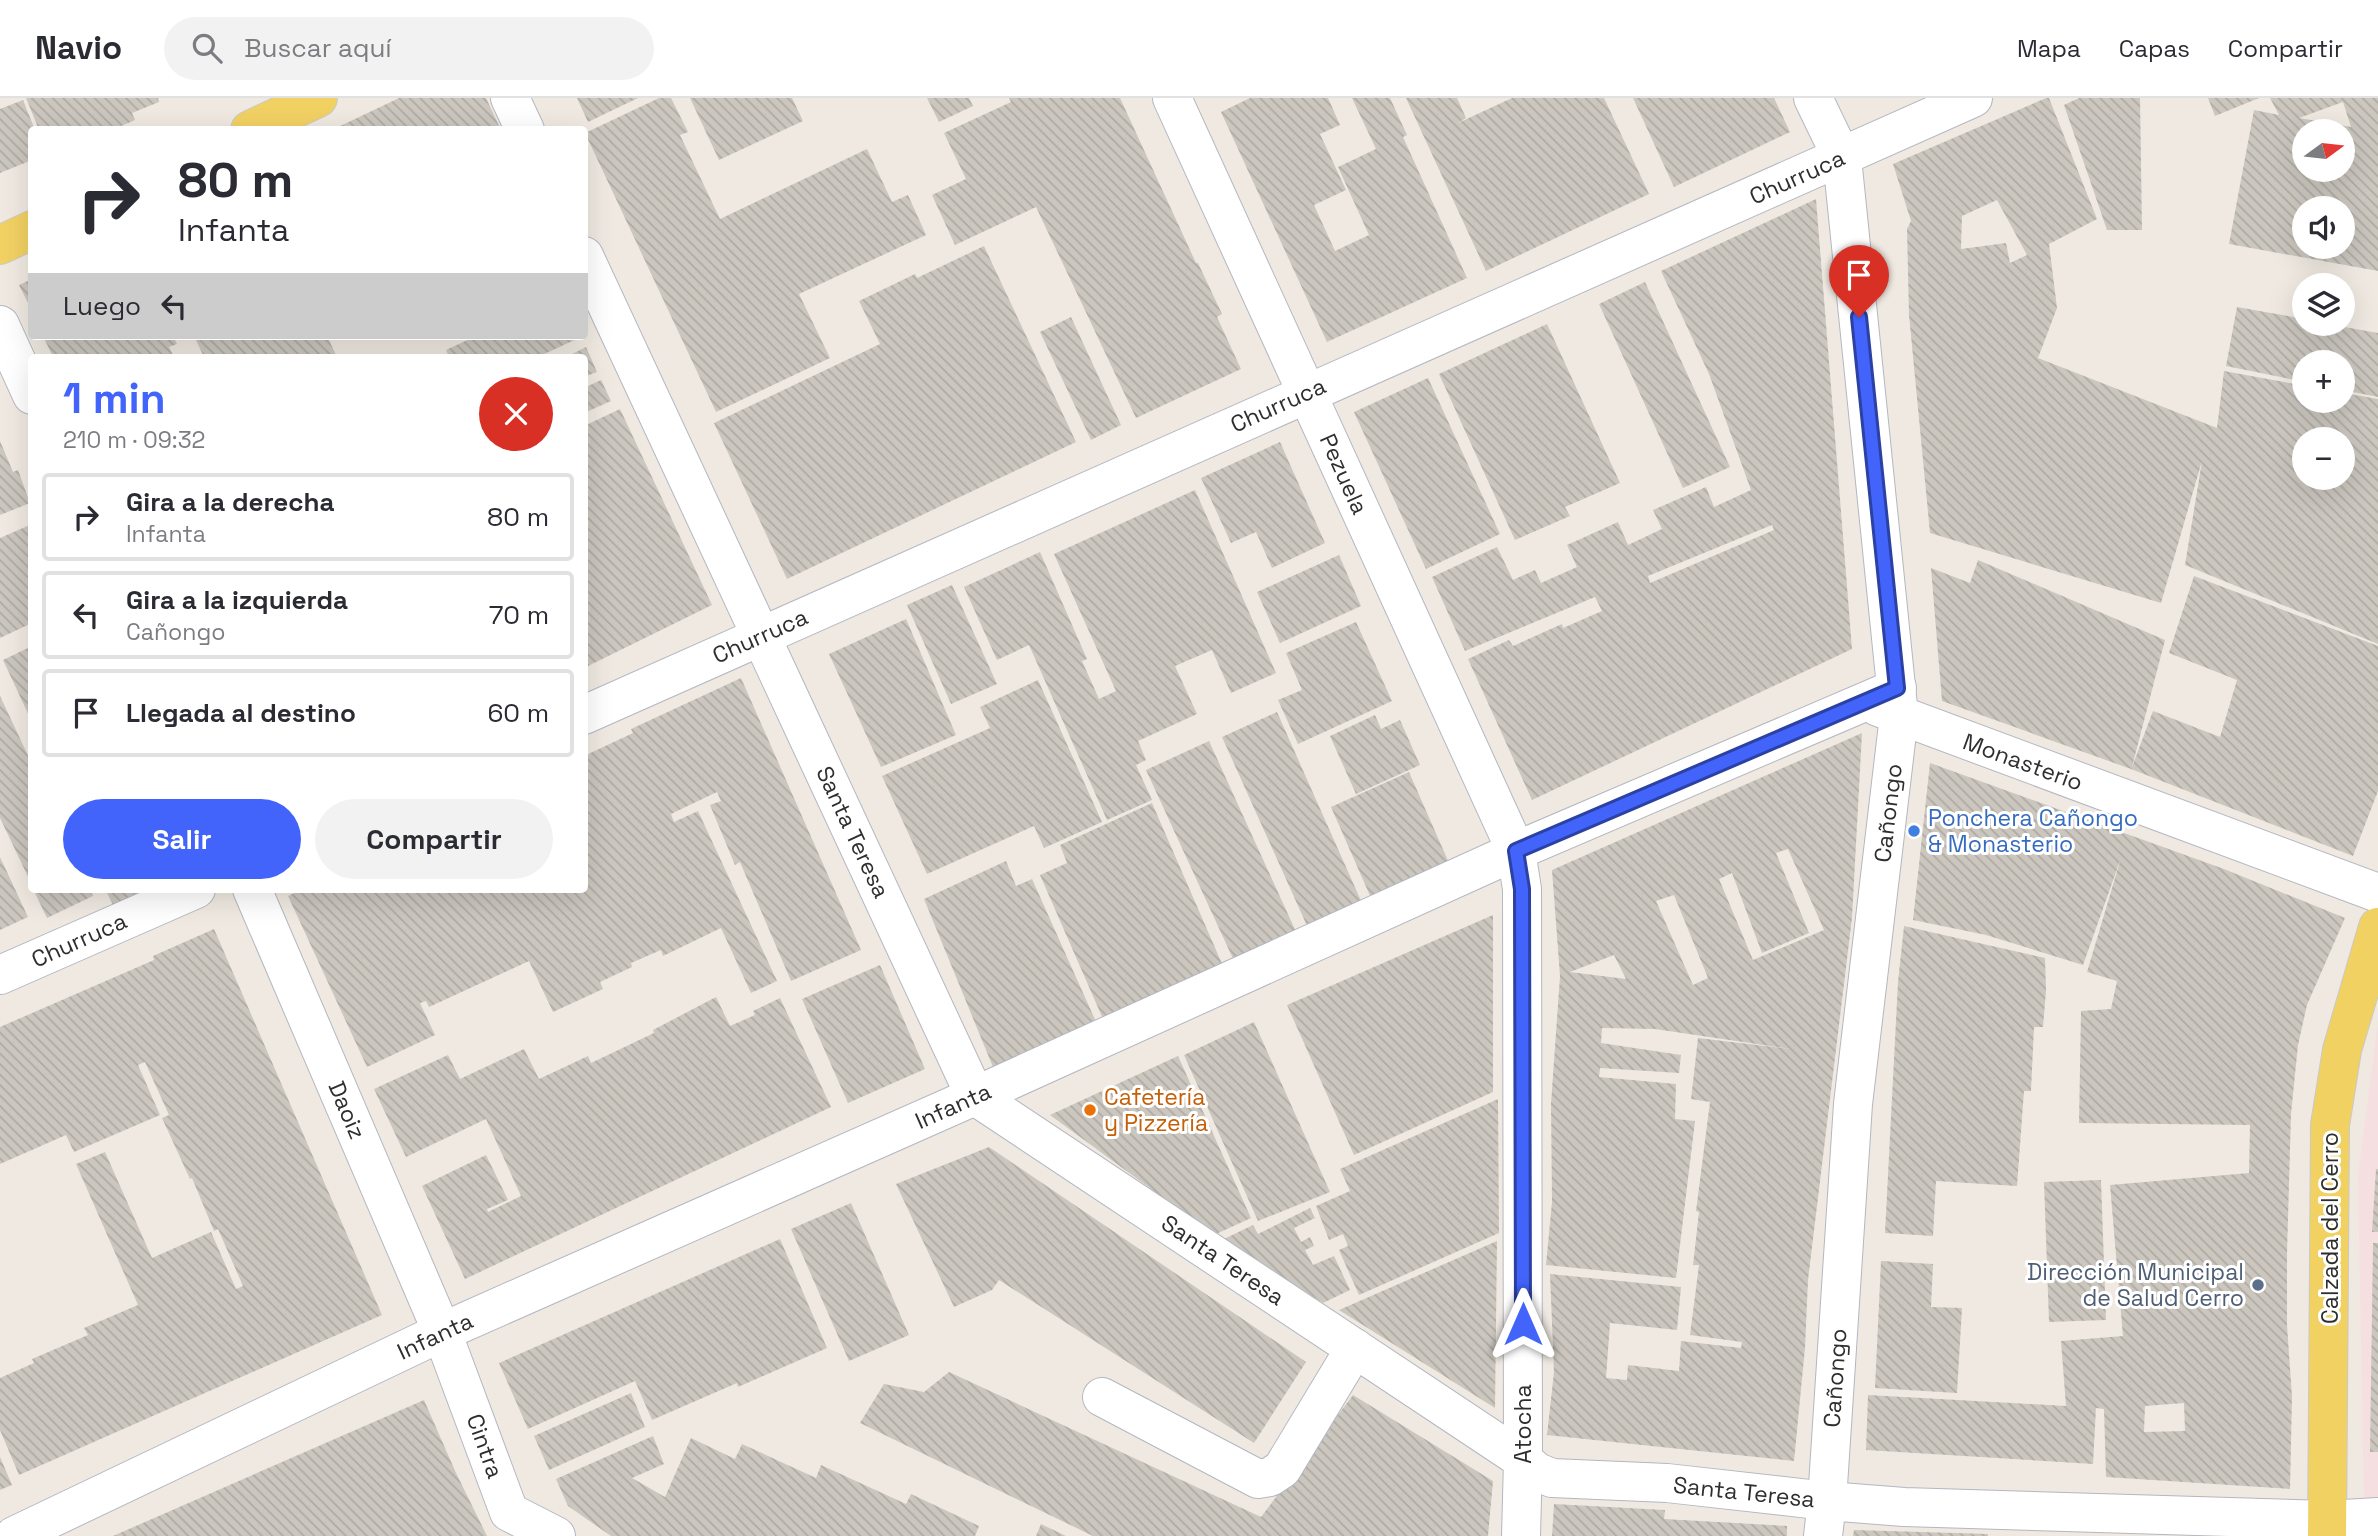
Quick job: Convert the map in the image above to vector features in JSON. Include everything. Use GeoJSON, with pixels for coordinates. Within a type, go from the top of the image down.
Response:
{"type":"FeatureCollection","features":[{"type":"Feature","properties":{"kind":"main road"},"geometry":{"type":"LineString","coordinates":[[258,126],[318,98]]}},
{"type":"Feature","properties":{"kind":"main road"},"geometry":{"type":"LineString","coordinates":[[0,244],[28,232]]}},
{"type":"Feature","properties":{"kind":"main road","name":"Calzada del Cerro"},"geometry":{"type":"LineString","coordinates":[[2327,1528],[2330,1125],[2342,1050],[2375,947]]}},
{"type":"Feature","properties":{"kind":"street"},"geometry":{"type":"LineString","coordinates":[[510,98],[523,126]]}},
{"type":"Feature","properties":{"kind":"street","name":"Pezuela"},"geometry":{"type":"LineString","coordinates":[[1172,98],[1516,851]]}},
{"type":"Feature","properties":{"kind":"street","name":"Cañongo"},"geometry":{"type":"LineString","coordinates":[[1813,98],[1842,158],[1887,702],[1853,1104],[1825,1518]]}},
{"type":"Feature","properties":{"kind":"street","name":"Churruca"},"geometry":{"type":"LineString","coordinates":[[588,713],[1973,98]]}},
{"type":"Feature","properties":{"kind":"street","name":"Santa Teresa"},"geometry":{"type":"LineString","coordinates":[[588,265],[975,1096],[1523,1460],[1537,1472],[1552,1478],[1667,1483],[1825,1518],[1997,1510],[2327,1528],[2378,1517]]}},
{"type":"Feature","properties":{"kind":"street"},"geometry":{"type":"LineString","coordinates":[[0,325],[28,386]]}},
{"type":"Feature","properties":{"kind":"street","name":"Infanta"},"geometry":{"type":"LineString","coordinates":[[14,1536],[442,1332],[975,1096],[1516,851],[1887,702]]}},
{"type":"Feature","properties":{"kind":"street","name":"Monasterio"},"geometry":{"type":"LineString","coordinates":[[1887,702],[2378,893]]}},
{"type":"Feature","properties":{"kind":"street","name":"Atocha"},"geometry":{"type":"LineString","coordinates":[[1516,851],[1522,889],[1521,1536]]}},
{"type":"Feature","properties":{"kind":"street","name":"Churruca"},"geometry":{"type":"LineString","coordinates":[[0,975],[186,893]]}},
{"type":"Feature","properties":{"kind":"street","name":"Daoiz"},"geometry":{"type":"LineString","coordinates":[[254,893],[442,1332]]}},
{"type":"Feature","properties":{"kind":"street","name":"Cintra"},"geometry":{"type":"LineString","coordinates":[[442,1332],[509,1512],[556,1536]]}},
{"type":"Feature","properties":{"kind":"street"},"geometry":{"type":"LineString","coordinates":[[1102,1397],[1258,1479],[1270,1477],[1282,1469],[1355,1348]]}},
{"type":"Feature","properties":{"kind":"shaded area"},"geometry":{"type":"Polygon","coordinates":[[[2378,1022],[2378,1498],[2364,1500],[2358,1176],[2378,1022]]]}},
{"type":"Feature","properties":{"kind":"building"},"geometry":{"type":"Polygon","coordinates":[[[26,98],[158,98],[159,102],[132,113],[135,120],[121,126],[37,126],[26,98]]]}},
{"type":"Feature","properties":{"kind":"building"},"geometry":{"type":"Polygon","coordinates":[[[399,98],[486,98],[499,126],[340,126],[399,98]]]}},
{"type":"Feature","properties":{"kind":"building"},"geometry":{"type":"Polygon","coordinates":[[[577,98],[638,98],[588,122],[577,98]]]}},
{"type":"Feature","properties":{"kind":"building"},"geometry":{"type":"Polygon","coordinates":[[[659,98],[671,98],[688,132],[680,135],[720,219],[867,149],[892,202],[908,195],[926,235],[799,294],[830,358],[716,412],[588,139],[588,132],[659,98]]]}},
{"type":"Feature","properties":{"kind":"building"},"geometry":{"type":"Polygon","coordinates":[[[690,98],[792,98],[803,121],[719,160],[690,98]]]}},
{"type":"Feature","properties":{"kind":"building"},"geometry":{"type":"Polygon","coordinates":[[[927,98],[969,98],[973,106],[939,122],[927,98]]]}},
{"type":"Feature","properties":{"kind":"building"},"geometry":{"type":"Polygon","coordinates":[[[1009,98],[1120,98],[1222,314],[1217,317],[1241,369],[1136,418],[1036,207],[955,245],[932,195],[966,179],[944,133],[1011,102],[1009,98]]]}},
{"type":"Feature","properties":{"kind":"building"},"geometry":{"type":"Polygon","coordinates":[[[1250,98],[1328,98],[1340,125],[1320,134],[1346,190],[1314,205],[1335,251],[1369,235],[1338,167],[1376,149],[1352,98],[1390,98],[1407,135],[1403,137],[1467,278],[1327,342],[1221,112],[1250,98]]]}},
{"type":"Feature","properties":{"kind":"building"},"geometry":{"type":"Polygon","coordinates":[[[1406,98],[1457,98],[1466,118],[1458,123],[1512,98],[1604,98],[1649,194],[1486,271],[1406,98]]]}},
{"type":"Feature","properties":{"kind":"building"},"geometry":{"type":"Polygon","coordinates":[[[1633,98],[1774,98],[1790,132],[1674,187],[1633,98]]]}},
{"type":"Feature","properties":{"kind":"building"},"geometry":{"type":"Polygon","coordinates":[[[2049,98],[2097,219],[2049,244],[2057,308],[2038,358],[2217,428],[2224,371],[2292,384],[2292,413],[2355,413],[2355,395],[2378,399],[2378,644],[2185,565],[2202,461],[2161,603],[1930,533],[1909,315],[1907,229],[1911,221],[1893,164],[2049,98]],[[1997,200],[1962,216],[1961,249],[2006,243],[2010,263],[2027,255],[1997,200]]]}},
{"type":"Feature","properties":{"kind":"building"},"geometry":{"type":"Polygon","coordinates":[[[2079,98],[2140,98],[2142,230],[2107,230],[2064,105],[2079,98]]]}},
{"type":"Feature","properties":{"kind":"building"},"geometry":{"type":"Polygon","coordinates":[[[2208,98],[2259,98],[2215,116],[2208,98]]]}},
{"type":"Feature","properties":{"kind":"building"},"geometry":{"type":"Polygon","coordinates":[[[2270,98],[2378,98],[2378,271],[2312,259],[2355,259],[2355,196],[2292,196],[2292,255],[2229,244],[2254,110],[2279,115],[2270,98]]]}},
{"type":"Feature","properties":{"kind":"building"},"geometry":{"type":"Polygon","coordinates":[[[23,100],[33,126],[28,126],[28,162],[0,173],[0,109],[23,100]]]}},
{"type":"Feature","properties":{"kind":"building"},"geometry":{"type":"Polygon","coordinates":[[[1816,199],[1852,649],[1532,800],[1468,659],[1509,640],[1513,646],[1562,624],[1563,628],[1602,611],[1595,597],[1465,651],[1432,577],[1497,547],[1513,580],[1535,570],[1541,583],[1577,567],[1567,545],[1618,522],[1628,545],[1662,529],[1653,510],[1706,487],[1714,507],[1751,490],[1709,374],[1661,271],[1816,199]],[[1772,525],[1648,576],[1650,583],[1774,530],[1772,525]]]}},
{"type":"Feature","properties":{"kind":"building"},"geometry":{"type":"Polygon","coordinates":[[[984,246],[1076,442],[787,579],[714,423],[880,344],[859,301],[915,274],[917,278],[984,246]]]}},
{"type":"Feature","properties":{"kind":"building"},"geometry":{"type":"Polygon","coordinates":[[[28,281],[28,303],[19,285],[28,281]]]}},
{"type":"Feature","properties":{"kind":"building"},"geometry":{"type":"Polygon","coordinates":[[[1645,282],[1730,467],[1683,488],[1599,304],[1645,282]]]}},
{"type":"Feature","properties":{"kind":"building"},"geometry":{"type":"Polygon","coordinates":[[[2237,307],[2292,317],[2292,336],[2355,336],[2355,329],[2378,333],[2378,397],[2355,392],[2355,350],[2292,350],[2292,379],[2226,366],[2237,307]]]}},
{"type":"Feature","properties":{"kind":"building"},"geometry":{"type":"Polygon","coordinates":[[[1071,317],[1121,425],[1091,440],[1040,332],[1071,317]]]}},
{"type":"Feature","properties":{"kind":"building"},"geometry":{"type":"Polygon","coordinates":[[[1547,324],[1620,483],[1565,507],[1570,516],[1515,540],[1439,374],[1547,324]]]}},
{"type":"Feature","properties":{"kind":"building"},"geometry":{"type":"Polygon","coordinates":[[[45,340],[175,340],[177,344],[169,347],[172,354],[52,354],[45,340]]]}},
{"type":"Feature","properties":{"kind":"building"},"geometry":{"type":"Polygon","coordinates":[[[196,340],[329,340],[336,354],[203,354],[196,340]]]}},
{"type":"Feature","properties":{"kind":"building"},"geometry":{"type":"Polygon","coordinates":[[[467,340],[574,340],[544,354],[448,354],[446,350],[467,340]]]}},
{"type":"Feature","properties":{"kind":"building"},"geometry":{"type":"Polygon","coordinates":[[[586,347],[597,372],[588,375],[588,354],[572,354],[586,347]]]}},
{"type":"Feature","properties":{"kind":"building"},"geometry":{"type":"Polygon","coordinates":[[[1428,378],[1500,534],[1426,569],[1354,412],[1428,378]]]}},
{"type":"Feature","properties":{"kind":"building"},"geometry":{"type":"Polygon","coordinates":[[[601,380],[611,401],[588,411],[588,386],[601,380]]]}},
{"type":"Feature","properties":{"kind":"building"},"geometry":{"type":"Polygon","coordinates":[[[620,409],[712,605],[588,666],[588,424],[620,409]]]}},
{"type":"Feature","properties":{"kind":"building"},"geometry":{"type":"Polygon","coordinates":[[[0,441],[13,472],[18,470],[28,504],[0,515],[0,441]]]}},
{"type":"Feature","properties":{"kind":"building"},"geometry":{"type":"Polygon","coordinates":[[[1280,442],[1325,543],[1272,568],[1256,532],[1231,543],[1201,478],[1280,442]]]}},
{"type":"Feature","properties":{"kind":"building"},"geometry":{"type":"Polygon","coordinates":[[[1195,490],[1276,673],[1231,693],[1212,650],[1175,666],[1197,714],[1138,741],[1146,760],[1136,765],[1152,800],[1107,820],[1029,645],[997,660],[964,587],[1040,552],[1087,659],[1082,661],[1099,699],[1116,691],[1054,554],[1195,490]]]}},
{"type":"Feature","properties":{"kind":"building"},"geometry":{"type":"Polygon","coordinates":[[[28,526],[28,625],[0,638],[0,538],[28,526]]]}},
{"type":"Feature","properties":{"kind":"building"},"geometry":{"type":"Polygon","coordinates":[[[1339,555],[1361,606],[1280,643],[1257,592],[1339,555]]]}},
{"type":"Feature","properties":{"kind":"building"},"geometry":{"type":"Polygon","coordinates":[[[1978,560],[2165,640],[2132,767],[2153,711],[2220,737],[2237,680],[2169,653],[2194,576],[2378,646],[2378,791],[2353,856],[2131,769],[1942,701],[1931,568],[1970,583],[1978,560]]]}},
{"type":"Feature","properties":{"kind":"building"},"geometry":{"type":"Polygon","coordinates":[[[952,585],[997,684],[951,704],[907,605],[952,585]]]}},
{"type":"Feature","properties":{"kind":"building"},"geometry":{"type":"Polygon","coordinates":[[[906,619],[956,735],[881,767],[829,654],[906,619]]]}},
{"type":"Feature","properties":{"kind":"building"},"geometry":{"type":"Polygon","coordinates":[[[1356,622],[1392,701],[1298,744],[1278,700],[1302,690],[1286,653],[1356,622]]]}},
{"type":"Feature","properties":{"kind":"building"},"geometry":{"type":"Polygon","coordinates":[[[28,648],[28,713],[3,660],[28,648]]]}},
{"type":"Feature","properties":{"kind":"building"},"geometry":{"type":"Polygon","coordinates":[[[741,678],[861,950],[791,981],[740,862],[735,865],[710,805],[721,801],[717,792],[671,814],[674,822],[698,811],[777,981],[751,993],[721,928],[663,956],[661,950],[631,963],[632,967],[600,982],[603,989],[553,1012],[529,961],[429,1007],[426,1001],[420,1003],[435,1035],[367,1067],[288,896],[294,893],[588,893],[588,754],[633,733],[631,729],[741,678]]]}},
{"type":"Feature","properties":{"kind":"building"},"geometry":{"type":"Polygon","coordinates":[[[1038,680],[1102,822],[1044,848],[1034,826],[927,874],[882,776],[990,728],[980,707],[1038,680]]]}},
{"type":"Feature","properties":{"kind":"building"},"geometry":{"type":"Polygon","coordinates":[[[0,696],[28,756],[28,877],[0,818],[0,696]]]}},
{"type":"Feature","properties":{"kind":"building"},"geometry":{"type":"Polygon","coordinates":[[[1277,712],[1362,903],[1308,928],[1222,737],[1277,712]]]}},
{"type":"Feature","properties":{"kind":"building"},"geometry":{"type":"Polygon","coordinates":[[[1375,715],[1381,729],[1400,720],[1420,765],[1356,794],[1330,736],[1375,715]]]}},
{"type":"Feature","properties":{"kind":"building"},"geometry":{"type":"Polygon","coordinates":[[[1862,733],[1852,918],[1808,1280],[1805,1348],[1794,1461],[1547,1435],[1554,1372],[1550,1274],[1681,1287],[1677,1330],[1610,1323],[1606,1378],[1627,1380],[1628,1365],[1679,1371],[1681,1341],[1741,1348],[1742,1342],[1690,1335],[1699,1265],[1693,1265],[1699,1212],[1696,1211],[1710,1102],[1691,1099],[1698,1038],[1791,1049],[1655,1029],[1602,1028],[1601,1043],[1681,1055],[1679,1073],[1600,1068],[1599,1077],[1676,1084],[1675,1119],[1695,1121],[1676,1278],[1546,1265],[1552,1202],[1551,1104],[1560,976],[1552,870],[1862,733]],[[1788,849],[1776,853],[1809,933],[1762,953],[1732,873],[1719,879],[1753,960],[1824,930],[1788,849]],[[1674,895],[1656,901],[1693,985],[1708,978],[1674,895]],[[1614,955],[1570,972],[1626,979],[1614,955]]]}},
{"type":"Feature","properties":{"kind":"building"},"geometry":{"type":"Polygon","coordinates":[[[1209,741],[1297,934],[1235,963],[1146,770],[1209,741]]]}},
{"type":"Feature","properties":{"kind":"building"},"geometry":{"type":"Polygon","coordinates":[[[1930,763],[2224,869],[2345,918],[2307,1005],[2298,1045],[2291,1114],[2287,1253],[2287,1325],[2292,1397],[2290,1489],[2106,1477],[2104,1409],[2096,1408],[2093,1464],[1866,1450],[1868,1395],[2066,1406],[2061,1341],[2123,1336],[2110,1185],[2249,1173],[2250,1125],[2079,1123],[2081,1011],[2111,1009],[2117,981],[2087,972],[2121,858],[2083,965],[1986,935],[1913,920],[1930,763]],[[2184,1403],[2145,1406],[2144,1432],[2185,1431],[2184,1403]]]}},
{"type":"Feature","properties":{"kind":"building"},"geometry":{"type":"Polygon","coordinates":[[[1409,772],[1449,863],[1371,898],[1331,807],[1409,772]]]}},
{"type":"Feature","properties":{"kind":"building"},"geometry":{"type":"Polygon","coordinates":[[[1152,803],[1223,966],[1103,1019],[1040,875],[1067,863],[1060,845],[1152,803]]]}},
{"type":"Feature","properties":{"kind":"building"},"geometry":{"type":"Polygon","coordinates":[[[0,857],[28,917],[0,930],[0,857]]]}},
{"type":"Feature","properties":{"kind":"building"},"geometry":{"type":"Polygon","coordinates":[[[1006,861],[1016,886],[1032,879],[1097,1024],[993,1067],[924,899],[1006,861]]]}},
{"type":"Feature","properties":{"kind":"building"},"geometry":{"type":"Polygon","coordinates":[[[35,893],[92,893],[93,896],[47,918],[35,893]]]}},
{"type":"Feature","properties":{"kind":"building"},"geometry":{"type":"Polygon","coordinates":[[[107,893],[137,893],[113,905],[107,893]]]}},
{"type":"Feature","properties":{"kind":"building"},"geometry":{"type":"Polygon","coordinates":[[[1493,915],[1493,1092],[1354,1155],[1287,1005],[1493,915]]]}},
{"type":"Feature","properties":{"kind":"building"},"geometry":{"type":"Polygon","coordinates":[[[1904,926],[2045,958],[2043,1027],[2034,1027],[2031,1091],[2024,1091],[2017,1186],[1936,1181],[1933,1236],[1885,1233],[1898,982],[1904,926]]]}},
{"type":"Feature","properties":{"kind":"building"},"geometry":{"type":"Polygon","coordinates":[[[214,929],[382,1315],[19,1475],[0,1430],[0,1378],[34,1363],[32,1359],[88,1335],[84,1328],[138,1305],[76,1164],[105,1152],[152,1258],[211,1232],[236,1289],[243,1286],[218,1229],[214,1231],[192,1178],[190,1179],[162,1118],[169,1115],[145,1062],[138,1065],[160,1115],[74,1152],[66,1135],[0,1164],[0,1027],[154,960],[153,956],[214,929]]]}},
{"type":"Feature","properties":{"kind":"building"},"geometry":{"type":"Polygon","coordinates":[[[880,965],[925,1069],[848,1103],[802,999],[880,965]]]}},
{"type":"Feature","properties":{"kind":"building"},"geometry":{"type":"Polygon","coordinates":[[[716,997],[730,1026],[755,1015],[753,1011],[780,998],[831,1107],[465,1279],[422,1186],[486,1155],[508,1200],[487,1209],[488,1212],[521,1196],[486,1119],[406,1157],[374,1089],[448,1055],[460,1079],[524,1049],[539,1079],[588,1056],[591,1063],[654,1033],[653,1030],[716,997]]]}},
{"type":"Feature","properties":{"kind":"building"},"geometry":{"type":"Polygon","coordinates":[[[1254,1022],[1330,1192],[1258,1221],[1184,1055],[1254,1022]]]}},
{"type":"Feature","properties":{"kind":"building"},"geometry":{"type":"Polygon","coordinates":[[[1178,1056],[1251,1218],[1214,1235],[1050,1115],[1178,1056]]]}},
{"type":"Feature","properties":{"kind":"building"},"geometry":{"type":"Polygon","coordinates":[[[1498,1099],[1499,1233],[1359,1295],[1339,1250],[1348,1246],[1343,1234],[1329,1240],[1316,1206],[1350,1191],[1340,1169],[1498,1099]]]}},
{"type":"Feature","properties":{"kind":"building"},"geometry":{"type":"Polygon","coordinates":[[[989,1147],[1306,1362],[1254,1443],[999,1280],[992,1290],[954,1307],[896,1184],[989,1147]]]}},
{"type":"Feature","properties":{"kind":"building"},"geometry":{"type":"Polygon","coordinates":[[[2376,1169],[2378,1232],[2372,1232],[2376,1169]]]}},
{"type":"Feature","properties":{"kind":"building"},"geometry":{"type":"Polygon","coordinates":[[[2101,1180],[2106,1320],[2049,1322],[2044,1182],[2101,1180]]]}},
{"type":"Feature","properties":{"kind":"building"},"geometry":{"type":"Polygon","coordinates":[[[851,1203],[909,1335],[849,1361],[791,1229],[851,1203]]]}},
{"type":"Feature","properties":{"kind":"building"},"geometry":{"type":"Polygon","coordinates":[[[1310,1208],[1315,1218],[1294,1228],[1301,1242],[1310,1237],[1314,1246],[1305,1250],[1313,1265],[1334,1256],[1350,1290],[1323,1303],[1222,1240],[1253,1225],[1258,1234],[1310,1208]]]}},
{"type":"Feature","properties":{"kind":"building"},"geometry":{"type":"Polygon","coordinates":[[[780,1239],[827,1348],[738,1387],[737,1383],[652,1420],[635,1381],[528,1429],[499,1363],[780,1239]]]}},
{"type":"Feature","properties":{"kind":"building"},"geometry":{"type":"Polygon","coordinates":[[[1497,1241],[1495,1408],[1339,1310],[1497,1241]]]}},
{"type":"Feature","properties":{"kind":"building"},"geometry":{"type":"Polygon","coordinates":[[[2373,1243],[2378,1243],[2378,1452],[2370,1452],[2373,1243]]]}},
{"type":"Feature","properties":{"kind":"building"},"geometry":{"type":"Polygon","coordinates":[[[1881,1261],[1933,1264],[1931,1307],[1962,1308],[1957,1393],[1875,1388],[1881,1261]]]}},
{"type":"Feature","properties":{"kind":"building"},"geometry":{"type":"Polygon","coordinates":[[[949,1372],[1261,1517],[1353,1395],[1493,1481],[1488,1536],[1093,1536],[860,1423],[884,1384],[924,1392],[949,1372]]]}},
{"type":"Feature","properties":{"kind":"building"},"geometry":{"type":"Polygon","coordinates":[[[631,1393],[645,1427],[549,1470],[534,1436],[631,1393]]]}},
{"type":"Feature","properties":{"kind":"building"},"geometry":{"type":"Polygon","coordinates":[[[424,1400],[487,1536],[113,1536],[424,1400]]]}},
{"type":"Feature","properties":{"kind":"building"},"geometry":{"type":"Polygon","coordinates":[[[653,1436],[664,1464],[632,1478],[665,1497],[691,1438],[735,1459],[742,1444],[816,1478],[821,1465],[906,1504],[911,1494],[979,1526],[975,1536],[611,1536],[568,1506],[556,1479],[653,1436]]]}},
{"type":"Feature","properties":{"kind":"building"},"geometry":{"type":"Polygon","coordinates":[[[0,1457],[12,1485],[0,1490],[0,1457]]]}},
{"type":"Feature","properties":{"kind":"building"},"geometry":{"type":"Polygon","coordinates":[[[1554,1504],[1665,1510],[1664,1519],[1787,1526],[1787,1536],[1552,1536],[1554,1504]]]}},
{"type":"Feature","properties":{"kind":"building"},"geometry":{"type":"Polygon","coordinates":[[[1041,1524],[1066,1536],[1036,1536],[1041,1524]]]}},
{"type":"Feature","properties":{"kind":"building"},"geometry":{"type":"Polygon","coordinates":[[[1854,1530],[1988,1534],[1988,1536],[1853,1536],[1854,1530]]]}},
{"type":"Feature","properties":{"kind":"place","name":"Ponchera Cañongo & Monasterio"},"geometry":{"type":"Point","coordinates":[1914,831]}},
{"type":"Feature","properties":{"kind":"place","name":"Cafetería y Pizzería"},"geometry":{"type":"Point","coordinates":[1090,1110]}},
{"type":"Feature","properties":{"kind":"place","name":"Dirección Municipal de Salud Cerro"},"geometry":{"type":"Point","coordinates":[2258,1285]}},
{"type":"Feature","properties":{"kind":"route"},"geometry":{"type":"LineString","coordinates":[[1523,1324],[1522,889],[1516,851],[1897,688],[1859,317]]}}]}
